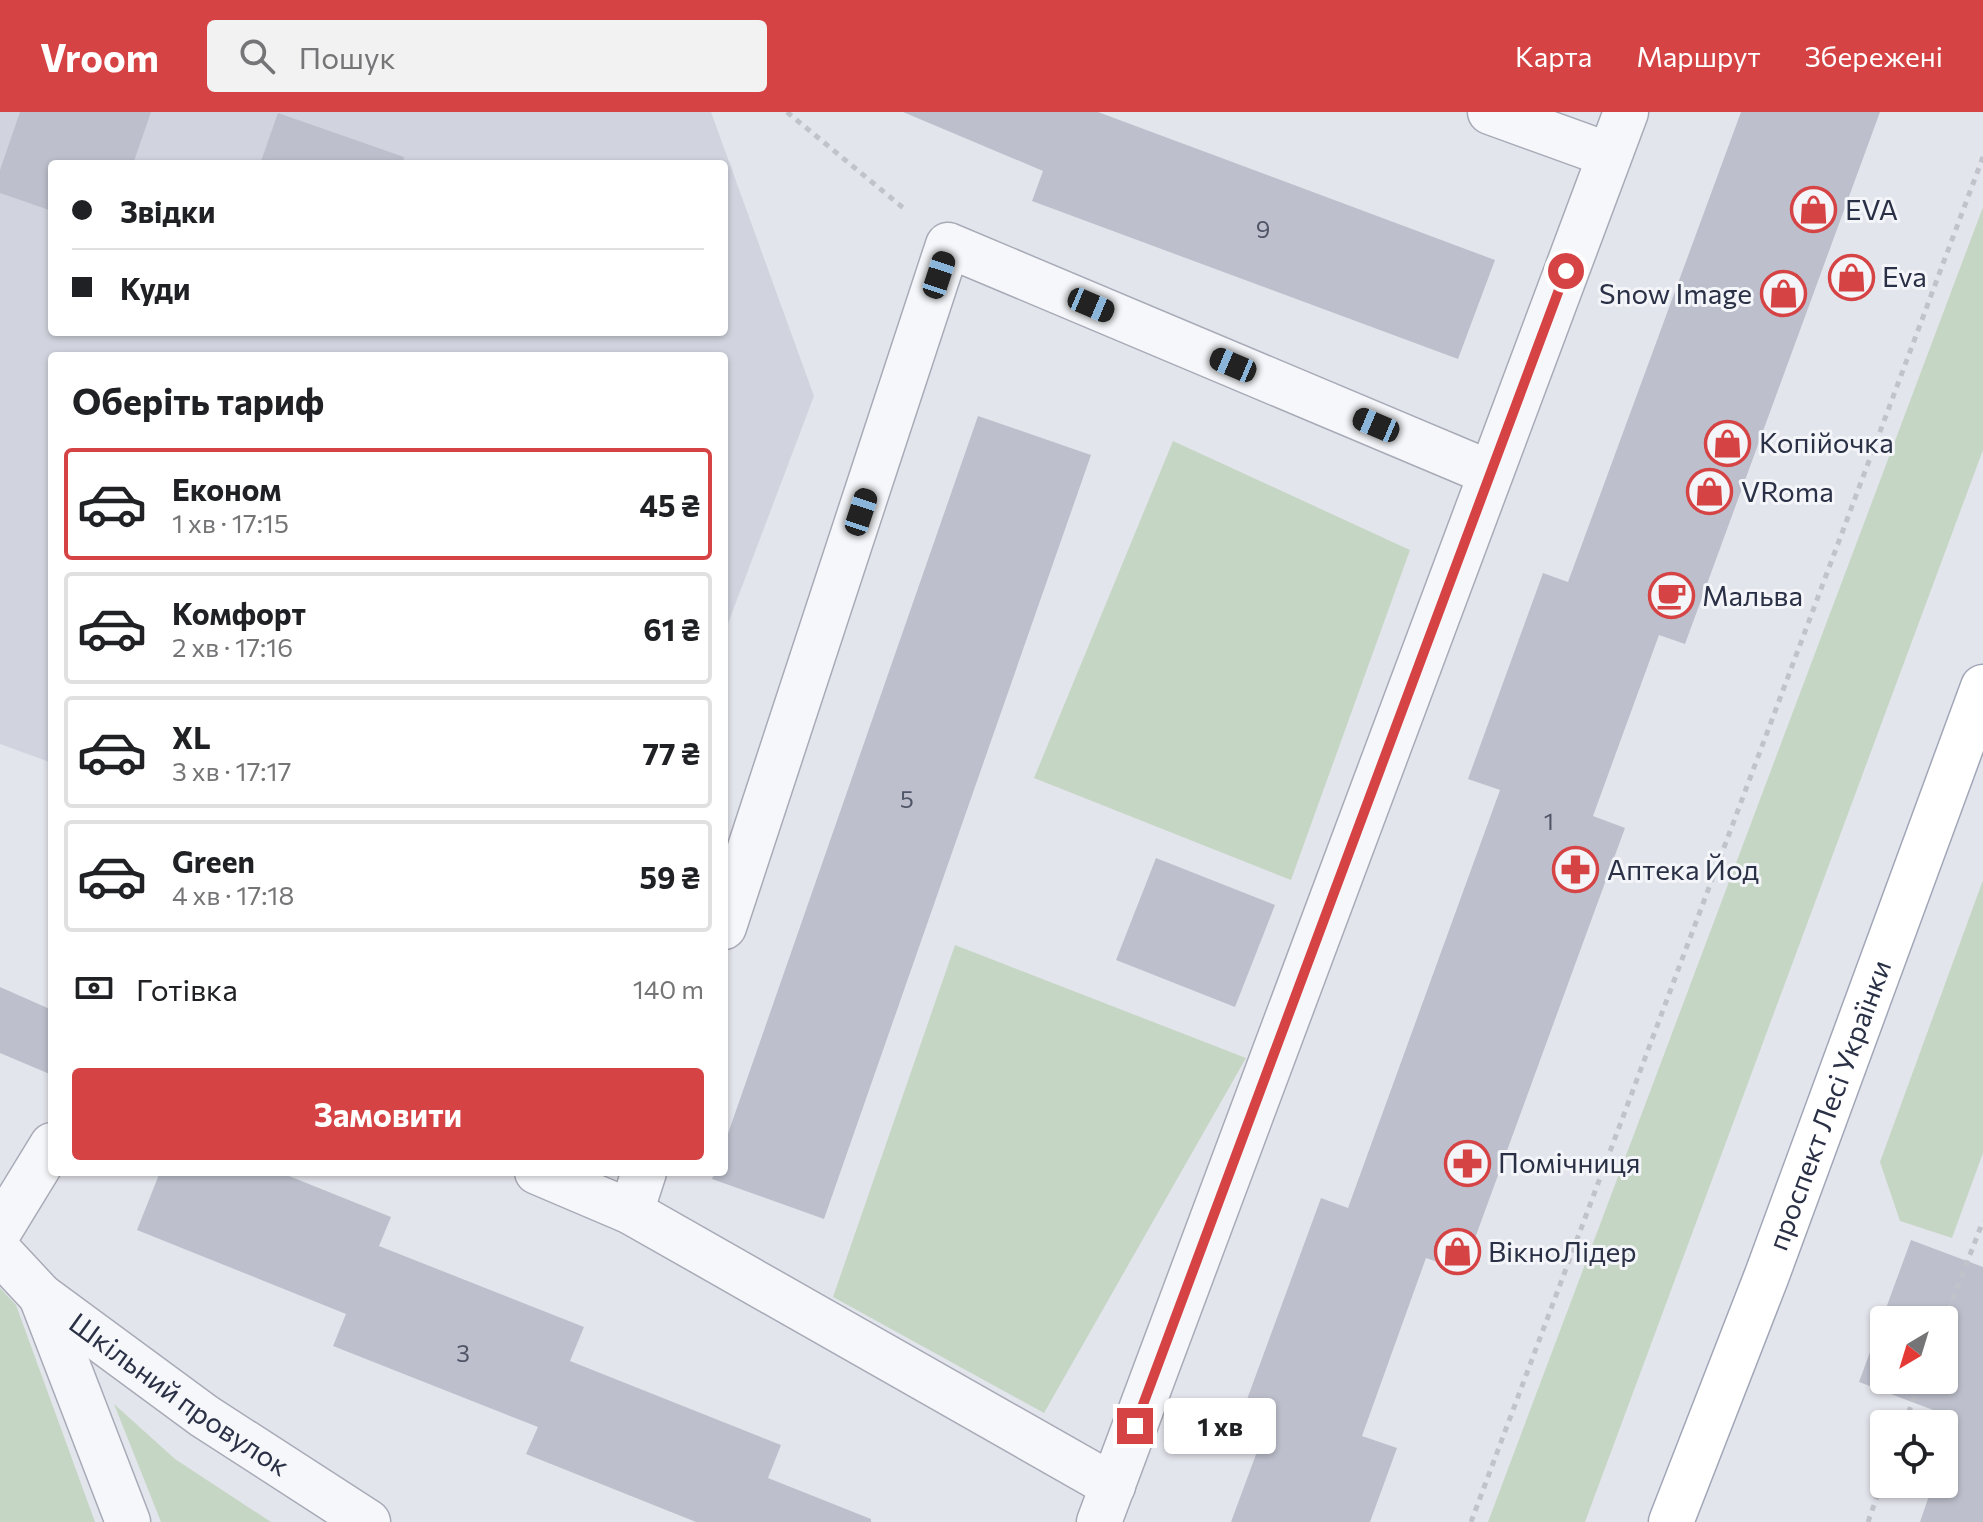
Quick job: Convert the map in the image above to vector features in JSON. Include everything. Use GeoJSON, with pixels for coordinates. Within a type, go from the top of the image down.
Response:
{"type":"FeatureCollection","features":[{"type":"Feature","properties":{"kind":"main road","name":"проспект Лесі Українки"},"geometry":{"type":"LineString","coordinates":[[1671,1522],[1767,1275],[1983,687]]}},
{"type":"Feature","properties":{"kind":"street"},"geometry":{"type":"LineString","coordinates":[[1490,112],[1609,155]]}},
{"type":"Feature","properties":{"kind":"street"},"geometry":{"type":"LineString","coordinates":[[557,1176],[637,1192],[1106,1504],[1626,112]]}},
{"type":"Feature","properties":{"kind":"street"},"geometry":{"type":"LineString","coordinates":[[728,915],[948,245],[1490,473]]}},
{"type":"Feature","properties":{"kind":"street"},"geometry":{"type":"LineString","coordinates":[[0,1230],[48,1152]]}},
{"type":"Feature","properties":{"kind":"street","name":"Шкільний провулок"},"geometry":{"type":"LineString","coordinates":[[0,1252],[41,1296],[204,1416],[368,1522]]}},
{"type":"Feature","properties":{"kind":"street"},"geometry":{"type":"LineString","coordinates":[[41,1296],[128,1522]]}},
{"type":"Feature","properties":{"kind":"path"},"geometry":{"type":"LineString","coordinates":[[787,112],[948,245]]}},
{"type":"Feature","properties":{"kind":"path"},"geometry":{"type":"LineString","coordinates":[[1471,1522],[1983,157]]}},
{"type":"Feature","properties":{"kind":"path"},"geometry":{"type":"LineString","coordinates":[[1950,1306],[1983,1221]]}},
{"type":"Feature","properties":{"kind":"path"},"geometry":{"type":"LineString","coordinates":[[1868,1522],[1877,1498]]}},
{"type":"Feature","properties":{"kind":"shaded area"},"geometry":{"type":"Polygon","coordinates":[[[0,112],[711,112],[814,396],[728,623],[728,352],[48,352],[48,762],[0,744],[0,112]]]}},
{"type":"Feature","properties":{"kind":"green space"},"geometry":{"type":"Polygon","coordinates":[[[1983,207],[1983,450],[1585,1522],[1488,1522],[1983,207]]]}},
{"type":"Feature","properties":{"kind":"green space"},"geometry":{"type":"Polygon","coordinates":[[[1173,441],[1410,550],[1291,880],[1034,778],[1173,441]]]}},
{"type":"Feature","properties":{"kind":"green space"},"geometry":{"type":"Polygon","coordinates":[[[1983,880],[1983,1153],[1952,1238],[1900,1221],[1880,1162],[1983,880]]]}},
{"type":"Feature","properties":{"kind":"green space"},"geometry":{"type":"Polygon","coordinates":[[[955,945],[1246,1058],[1044,1413],[833,1297],[955,945]]]}},
{"type":"Feature","properties":{"kind":"green space"},"geometry":{"type":"Polygon","coordinates":[[[0,1288],[16,1305],[95,1522],[0,1522],[0,1288]]]}},
{"type":"Feature","properties":{"kind":"green space"},"geometry":{"type":"Polygon","coordinates":[[[114,1404],[175,1459],[271,1522],[161,1522],[114,1404]]]}},
{"type":"Feature","properties":{"kind":"building"},"geometry":{"type":"Polygon","coordinates":[[[20,112],[151,112],[134,160],[48,160],[48,210],[0,193],[0,170],[20,112]]]}},
{"type":"Feature","properties":{"kind":"building"},"geometry":{"type":"Polygon","coordinates":[[[903,112],[1098,112],[1495,260],[1458,359],[1032,201],[1043,171],[903,112]]]}},
{"type":"Feature","properties":{"kind":"building"},"geometry":{"type":"Polygon","coordinates":[[[1741,112],[1880,112],[1685,644],[1659,635],[1593,816],[1625,828],[1463,1271],[1426,1258],[1362,1436],[1397,1448],[1370,1522],[1231,1522],[1272,1411],[1246,1402],[1321,1198],[1348,1208],[1500,790],[1468,779],[1543,573],[1568,582],[1741,112]]]}},
{"type":"Feature","properties":{"kind":"building"},"geometry":{"type":"Polygon","coordinates":[[[278,113],[404,157],[404,160],[261,160],[278,113]]]}},
{"type":"Feature","properties":{"kind":"building"},"geometry":{"type":"Polygon","coordinates":[[[978,416],[1091,455],[824,1219],[712,1179],[713,1176],[728,1176],[728,1134],[978,416]]]}},
{"type":"Feature","properties":{"kind":"building"},"geometry":{"type":"Polygon","coordinates":[[[1156,858],[1275,905],[1235,1007],[1116,960],[1156,858]]]}},
{"type":"Feature","properties":{"kind":"building"},"geometry":{"type":"Polygon","coordinates":[[[0,987],[48,1008],[48,1073],[0,1053],[0,987]]]}},
{"type":"Feature","properties":{"kind":"building"},"geometry":{"type":"Polygon","coordinates":[[[158,1176],[289,1176],[391,1217],[379,1246],[584,1327],[570,1361],[781,1445],[768,1478],[871,1519],[871,1522],[696,1522],[526,1454],[538,1427],[333,1346],[346,1314],[137,1230],[158,1176]]]}},
{"type":"Feature","properties":{"kind":"building"},"geometry":{"type":"Polygon","coordinates":[[[1911,1240],[1983,1267],[1983,1522],[1920,1522],[1928,1498],[1958,1498],[1958,1410],[1933,1410],[1891,1394],[1958,1394],[1958,1306],[1887,1306],[1911,1240]]]}},
{"type":"Feature","properties":{"kind":"building"},"geometry":{"type":"Polygon","coordinates":[[[1870,1352],[1870,1386],[1859,1382],[1870,1352]]]}},
{"type":"Feature","properties":{"kind":"place","name":"ЕVA"},"geometry":{"type":"Point","coordinates":[1814,210]}},
{"type":"Feature","properties":{"kind":"place","name":"Eva"},"geometry":{"type":"Point","coordinates":[1851,277]}},
{"type":"Feature","properties":{"kind":"place","name":"Snow Image"},"geometry":{"type":"Point","coordinates":[1783,294]}},
{"type":"Feature","properties":{"kind":"place","name":"Копійочка"},"geometry":{"type":"Point","coordinates":[1728,443]}},
{"type":"Feature","properties":{"kind":"place","name":"VRoma"},"geometry":{"type":"Point","coordinates":[1710,492]}},
{"type":"Feature","properties":{"kind":"place","name":"Мальва"},"geometry":{"type":"Point","coordinates":[1671,596]}},
{"type":"Feature","properties":{"kind":"place","name":"Аптека Йод"},"geometry":{"type":"Point","coordinates":[1576,870]}},
{"type":"Feature","properties":{"kind":"place","name":"Помічниця"},"geometry":{"type":"Point","coordinates":[1467,1163]}},
{"type":"Feature","properties":{"kind":"place","name":"ВікноЛідер"},"geometry":{"type":"Point","coordinates":[1457,1252]}},
{"type":"Feature","properties":{"kind":"route"},"geometry":{"type":"LineString","coordinates":[[1135,1426],[1566,271]]}}]}
